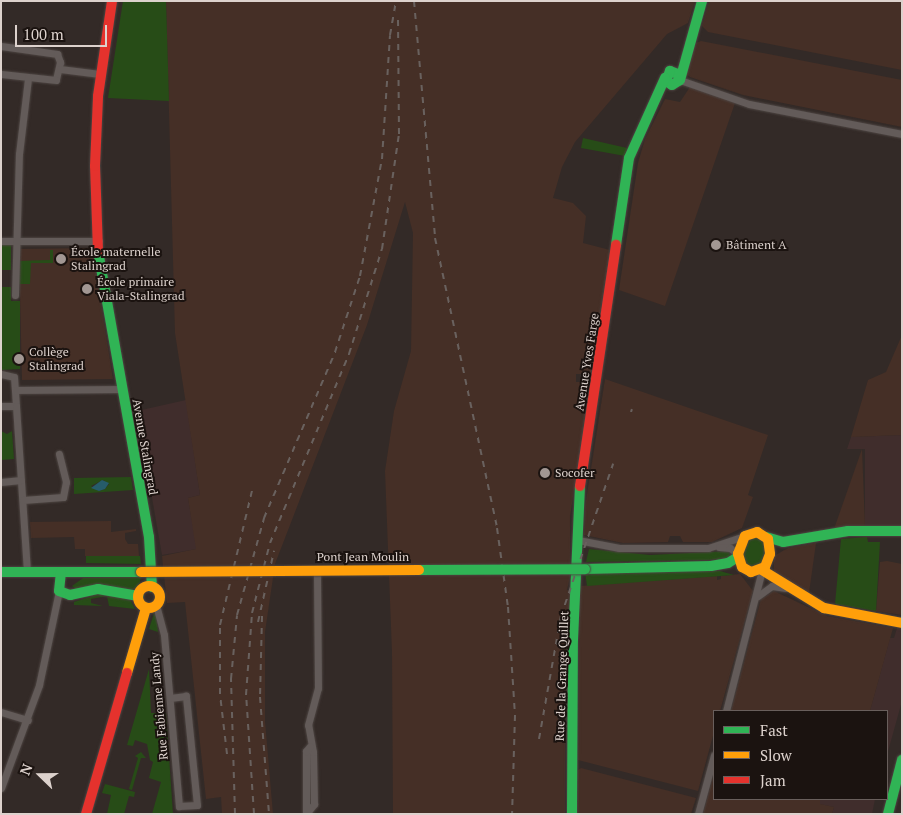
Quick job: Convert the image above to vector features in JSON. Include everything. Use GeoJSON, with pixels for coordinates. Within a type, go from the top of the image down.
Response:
{"type":"FeatureCollection","features":[{"type":"Feature","properties":{"kind":"street","name":"Avenue Stalingrad"},"geometry":{"type":"LineString","coordinates":[[112,1],[100,74],[95,166],[99,241],[106,276],[108,312],[149,537],[152,587]]}},
{"type":"Feature","properties":{"kind":"street","name":"Avenue Yves Farge"},"geometry":{"type":"LineString","coordinates":[[578,540],[578,503],[632,148],[660,95],[673,78],[702,1]]}},
{"type":"Feature","properties":{"kind":"street"},"geometry":{"type":"LineString","coordinates":[[1,46],[57,54],[60,69],[56,80],[1,74]]}},
{"type":"Feature","properties":{"kind":"street"},"geometry":{"type":"LineString","coordinates":[[60,69],[100,74]]}},
{"type":"Feature","properties":{"kind":"street"},"geometry":{"type":"LineString","coordinates":[[15,295],[15,241],[28,78]]}},
{"type":"Feature","properties":{"kind":"street"},"geometry":{"type":"LineString","coordinates":[[673,78],[749,104],[902,134]]}},
{"type":"Feature","properties":{"kind":"street"},"geometry":{"type":"LineString","coordinates":[[1,241],[99,241]]}},
{"type":"Feature","properties":{"kind":"street"},"geometry":{"type":"LineString","coordinates":[[1,374],[14,377],[27,572]]}},
{"type":"Feature","properties":{"kind":"street"},"geometry":{"type":"LineString","coordinates":[[15,390],[122,389]]}},
{"type":"Feature","properties":{"kind":"street"},"geometry":{"type":"LineString","coordinates":[[1,406],[16,406]]}},
{"type":"Feature","properties":{"kind":"street"},"geometry":{"type":"LineString","coordinates":[[23,500],[63,497],[66,482],[59,454]]}},
{"type":"Feature","properties":{"kind":"street"},"geometry":{"type":"LineString","coordinates":[[1,482],[21,480]]}},
{"type":"Feature","properties":{"kind":"street"},"geometry":{"type":"LineString","coordinates":[[716,547],[757,532],[783,542],[848,531],[902,530]]}},
{"type":"Feature","properties":{"kind":"street"},"geometry":{"type":"LineString","coordinates":[[711,566],[728,563],[738,555],[745,536]]}},
{"type":"Feature","properties":{"kind":"street"},"geometry":{"type":"LineString","coordinates":[[726,710],[758,597],[762,570],[770,554],[766,537]]}},
{"type":"Feature","properties":{"kind":"street"},"geometry":{"type":"LineString","coordinates":[[578,540],[619,548],[728,547],[738,555],[758,588]]}},
{"type":"Feature","properties":{"kind":"street","name":"Rue de la Grange Quillet"},"geometry":{"type":"LineString","coordinates":[[572,814],[573,640],[578,540]]}},
{"type":"Feature","properties":{"kind":"street"},"geometry":{"type":"LineString","coordinates":[[711,566],[747,571],[762,570],[794,592],[830,610],[902,623]]}},
{"type":"Feature","properties":{"kind":"street","name":"Pont Jean Moulin"},"geometry":{"type":"LineString","coordinates":[[1,572],[585,569],[711,566]]}},
{"type":"Feature","properties":{"kind":"street"},"geometry":{"type":"LineString","coordinates":[[310,746],[306,751],[306,814],[314,804],[313,752],[310,746],[308,725],[318,688],[317,570]]}},
{"type":"Feature","properties":{"kind":"street"},"geometry":{"type":"LineString","coordinates":[[1,788],[28,720],[48,648],[59,591],[60,572]]}},
{"type":"Feature","properties":{"kind":"street"},"geometry":{"type":"LineString","coordinates":[[758,597],[774,586],[794,592]]}},
{"type":"Feature","properties":{"kind":"street"},"geometry":{"type":"LineString","coordinates":[[86,814],[151,607],[159,593],[152,587],[141,590],[138,596],[139,602],[151,607]]}},
{"type":"Feature","properties":{"kind":"street"},"geometry":{"type":"LineString","coordinates":[[59,591],[72,596],[102,589],[138,596]]}},
{"type":"Feature","properties":{"kind":"street","name":"Rue Fabienne Landy"},"geometry":{"type":"LineString","coordinates":[[151,607],[162,618],[179,806],[197,805],[186,696],[170,698]]}},
{"type":"Feature","properties":{"kind":"street"},"geometry":{"type":"LineString","coordinates":[[1,712],[28,720]]}},
{"type":"Feature","properties":{"kind":"street"},"geometry":{"type":"LineString","coordinates":[[698,814],[713,758]]}},
{"type":"Feature","properties":{"kind":"street"},"geometry":{"type":"LineString","coordinates":[[888,814],[902,760]]}},
{"type":"Feature","properties":{"kind":"shaded area"},"geometry":{"type":"Polygon","coordinates":[[[166,1],[695,1],[688,23],[667,34],[575,142],[562,167],[553,198],[573,203],[586,216],[583,243],[610,250],[591,374],[576,374],[576,382],[590,382],[570,517],[570,577],[567,590],[572,592],[566,641],[565,713],[557,717],[565,735],[565,814],[393,814],[392,652],[385,471],[394,411],[411,351],[413,233],[405,202],[367,325],[275,564],[265,632],[265,721],[273,814],[222,814],[221,797],[206,799],[185,602],[167,603],[162,556],[196,549],[188,498],[200,495],[175,333],[166,1]]]}},
{"type":"Feature","properties":{"kind":"shaded area"},"geometry":{"type":"Polygon","coordinates":[[[709,1],[902,1],[902,70],[708,32],[702,26],[709,1]]]}},
{"type":"Feature","properties":{"kind":"shaded area"},"geometry":{"type":"Polygon","coordinates":[[[701,41],[902,80],[902,127],[743,95],[690,77],[685,73],[696,43],[701,41]]]}},
{"type":"Feature","properties":{"kind":"shaded area"},"geometry":{"type":"Polygon","coordinates":[[[690,87],[735,103],[665,306],[619,290],[638,163],[645,139],[665,99],[680,102],[690,87]]]}},
{"type":"Feature","properties":{"kind":"shaded area"},"geometry":{"type":"Polygon","coordinates":[[[92,248],[113,379],[22,380],[19,249],[92,248]]]}},
{"type":"Feature","properties":{"kind":"shaded area"},"geometry":{"type":"Polygon","coordinates":[[[902,335],[902,435],[851,437],[868,380],[886,372],[902,335]]]}},
{"type":"Feature","properties":{"kind":"shaded area"},"geometry":{"type":"Polygon","coordinates":[[[605,379],[768,435],[748,495],[753,497],[742,528],[712,542],[683,542],[680,536],[670,536],[668,542],[623,543],[584,535],[585,507],[605,379]]]}},
{"type":"Feature","properties":{"kind":"shaded area"},"geometry":{"type":"Polygon","coordinates":[[[186,400],[200,495],[188,498],[197,549],[162,555],[137,411],[186,400]]]}},
{"type":"Feature","properties":{"kind":"shaded area"},"geometry":{"type":"Polygon","coordinates":[[[902,435],[902,526],[865,526],[865,449],[847,449],[851,437],[902,435]]]}},
{"type":"Feature","properties":{"kind":"shaded area"},"geometry":{"type":"Polygon","coordinates":[[[862,449],[865,526],[834,529],[862,449]]]}},
{"type":"Feature","properties":{"kind":"shaded area"},"geometry":{"type":"Polygon","coordinates":[[[111,521],[111,532],[136,529],[136,531],[125,533],[125,539],[128,544],[138,544],[139,556],[85,556],[85,549],[75,549],[74,537],[31,538],[30,522],[111,521]]]}},
{"type":"Feature","properties":{"kind":"shaded area"},"geometry":{"type":"Polygon","coordinates":[[[816,543],[809,593],[774,572],[774,556],[788,548],[816,543]]]}},
{"type":"Feature","properties":{"kind":"shaded area"},"geometry":{"type":"Polygon","coordinates":[[[887,561],[902,564],[902,615],[876,611],[880,562],[887,561]]]}},
{"type":"Feature","properties":{"kind":"shaded area"},"geometry":{"type":"Polygon","coordinates":[[[740,574],[753,591],[720,710],[713,710],[713,736],[698,791],[578,760],[580,586],[717,576],[717,580],[721,579],[721,576],[740,574]]]}},
{"type":"Feature","properties":{"kind":"shaded area"},"geometry":{"type":"Polygon","coordinates":[[[774,591],[827,616],[893,628],[870,710],[731,710],[761,599],[774,591]]]}},
{"type":"Feature","properties":{"kind":"shaded area"},"geometry":{"type":"Polygon","coordinates":[[[897,628],[902,629],[902,701],[888,751],[888,710],[870,710],[890,638],[894,638],[897,628]]]}},
{"type":"Feature","properties":{"kind":"shaded area"},"geometry":{"type":"Polygon","coordinates":[[[581,768],[696,798],[691,814],[577,814],[578,770],[581,768]]]}},
{"type":"Feature","properties":{"kind":"shaded area"},"geometry":{"type":"Polygon","coordinates":[[[713,778],[713,800],[820,800],[820,804],[834,807],[832,814],[703,814],[713,778]]]}},
{"type":"Feature","properties":{"kind":"shaded area"},"geometry":{"type":"Polygon","coordinates":[[[820,800],[875,800],[872,814],[832,814],[834,807],[819,804],[820,800]]]}},
{"type":"Feature","properties":{"kind":"green space"},"geometry":{"type":"Polygon","coordinates":[[[123,1],[166,1],[169,101],[108,98],[123,1]]]}},
{"type":"Feature","properties":{"kind":"green space"},"geometry":{"type":"Polygon","coordinates":[[[583,138],[627,148],[625,156],[581,148],[583,138]]]}},
{"type":"Feature","properties":{"kind":"green space"},"geometry":{"type":"Polygon","coordinates":[[[1,245],[11,245],[11,270],[1,270],[1,245]]]}},
{"type":"Feature","properties":{"kind":"green space"},"geometry":{"type":"Polygon","coordinates":[[[50,250],[53,250],[53,263],[31,263],[30,284],[19,284],[19,261],[50,260],[50,250]]]}},
{"type":"Feature","properties":{"kind":"green space"},"geometry":{"type":"Polygon","coordinates":[[[1,287],[11,287],[11,301],[20,301],[20,369],[1,370],[1,287]]]}},
{"type":"Feature","properties":{"kind":"green space"},"geometry":{"type":"Polygon","coordinates":[[[1,431],[7,434],[12,431],[14,459],[1,460],[1,431]]]}},
{"type":"Feature","properties":{"kind":"green space"},"geometry":{"type":"Polygon","coordinates":[[[131,477],[133,490],[74,494],[74,478],[131,477]],[[103,480],[91,486],[99,491],[105,489],[109,484],[103,480]]]}},
{"type":"Feature","properties":{"kind":"green space"},"geometry":{"type":"Polygon","coordinates":[[[754,536],[765,543],[765,553],[762,563],[750,569],[742,560],[744,546],[754,536]]]}},
{"type":"Feature","properties":{"kind":"green space"},"geometry":{"type":"Polygon","coordinates":[[[867,537],[868,542],[880,542],[876,611],[835,604],[841,539],[867,537]]]}},
{"type":"Feature","properties":{"kind":"green space"},"geometry":{"type":"Polygon","coordinates":[[[589,549],[650,555],[730,551],[729,558],[709,560],[586,562],[589,549]]]}},
{"type":"Feature","properties":{"kind":"green space"},"geometry":{"type":"Polygon","coordinates":[[[86,556],[140,556],[141,564],[86,563],[86,556]]]}},
{"type":"Feature","properties":{"kind":"green space"},"geometry":{"type":"Polygon","coordinates":[[[720,571],[734,575],[587,586],[585,572],[720,571]]]}},
{"type":"Feature","properties":{"kind":"green space"},"geometry":{"type":"Polygon","coordinates":[[[141,577],[139,586],[132,590],[101,584],[76,589],[72,586],[83,578],[141,577]]]}},
{"type":"Feature","properties":{"kind":"green space"},"geometry":{"type":"Polygon","coordinates":[[[99,594],[130,599],[135,609],[109,606],[107,596],[91,599],[91,603],[103,606],[74,605],[74,602],[99,594]]]}},
{"type":"Feature","properties":{"kind":"green space"},"geometry":{"type":"Polygon","coordinates":[[[154,613],[156,615],[158,632],[149,629],[154,613]]]}},
{"type":"Feature","properties":{"kind":"green space"},"geometry":{"type":"Polygon","coordinates":[[[149,669],[151,713],[166,713],[173,814],[152,814],[161,782],[149,778],[153,762],[150,760],[147,744],[135,740],[133,746],[127,745],[149,669]]]}},
{"type":"Feature","properties":{"kind":"green space"},"geometry":{"type":"Polygon","coordinates":[[[141,752],[146,758],[141,758],[132,790],[129,789],[138,758],[135,756],[141,752]]]}},
{"type":"Feature","properties":{"kind":"green space"},"geometry":{"type":"Polygon","coordinates":[[[105,784],[135,792],[134,797],[129,796],[124,814],[107,814],[111,795],[102,793],[105,784]]]}},
{"type":"Feature","properties":{"kind":"water"},"geometry":{"type":"Polygon","coordinates":[[[102,480],[109,483],[105,489],[99,491],[91,488],[102,480]]]}},
{"type":"Feature","properties":{"kind":"railway"},"geometry":{"type":"LineString","coordinates":[[235,814],[231,679],[237,615],[264,518],[335,352],[360,276],[382,159],[390,35],[396,1]]}},
{"type":"Feature","properties":{"kind":"railway"},"geometry":{"type":"LineString","coordinates":[[414,1],[435,238],[497,528],[508,607],[515,715],[512,814]]}},
{"type":"Feature","properties":{"kind":"railway"},"geometry":{"type":"LineString","coordinates":[[254,814],[246,695],[252,613],[270,543],[349,354],[382,249],[399,134],[398,14]]}},
{"type":"Feature","properties":{"kind":"railway"},"geometry":{"type":"LineString","coordinates":[[539,739],[561,616],[613,464]]}},
{"type":"Feature","properties":{"kind":"railway"},"geometry":{"type":"LineString","coordinates":[[227,754],[220,694],[220,625],[253,486]]}},
{"type":"Feature","properties":{"kind":"railway"},"geometry":{"type":"LineString","coordinates":[[258,622],[274,551]]}},
{"type":"Feature","properties":{"kind":"railway"},"geometry":{"type":"LineString","coordinates":[[262,616],[260,697],[269,814]]}},
{"type":"Feature","properties":{"kind":"traffic: fast"},"geometry":{"type":"LineString","coordinates":[[680,75],[670,71],[666,81],[672,85],[680,80],[702,1]]}},
{"type":"Feature","properties":{"kind":"traffic: fast"},"geometry":{"type":"LineString","coordinates":[[616,245],[629,158],[665,78]]}},
{"type":"Feature","properties":{"kind":"traffic: fast"},"geometry":{"type":"LineString","coordinates":[[98,251],[149,537],[152,587]]}},
{"type":"Feature","properties":{"kind":"traffic: fast"},"geometry":{"type":"LineString","coordinates":[[572,814],[573,640],[580,486]]}},
{"type":"Feature","properties":{"kind":"traffic: fast"},"geometry":{"type":"LineString","coordinates":[[766,537],[783,542],[848,531],[902,531]]}},
{"type":"Feature","properties":{"kind":"traffic: fast"},"geometry":{"type":"LineString","coordinates":[[585,569],[711,566],[728,563],[738,557]]}},
{"type":"Feature","properties":{"kind":"traffic: fast"},"geometry":{"type":"LineString","coordinates":[[419,570],[585,569]]}},
{"type":"Feature","properties":{"kind":"traffic: fast"},"geometry":{"type":"LineString","coordinates":[[1,572],[141,572]]}},
{"type":"Feature","properties":{"kind":"traffic: fast"},"geometry":{"type":"LineString","coordinates":[[61,572],[59,591],[70,595],[98,589],[138,596]]}},
{"type":"Feature","properties":{"kind":"traffic: fast"},"geometry":{"type":"LineString","coordinates":[[888,814],[902,760]]}},
{"type":"Feature","properties":{"kind":"traffic: slow"},"geometry":{"type":"LineString","coordinates":[[757,532],[768,539],[770,554],[765,567],[751,572],[742,567],[738,554],[745,536],[757,532]]}},
{"type":"Feature","properties":{"kind":"traffic: slow"},"geometry":{"type":"LineString","coordinates":[[141,572],[419,570]]}},
{"type":"Feature","properties":{"kind":"traffic: slow"},"geometry":{"type":"LineString","coordinates":[[762,570],[824,608],[902,623]]}},
{"type":"Feature","properties":{"kind":"traffic: slow"},"geometry":{"type":"LineString","coordinates":[[149,586],[157,589],[160,597],[157,605],[149,608],[141,605],[138,597],[141,589],[149,586]]}},
{"type":"Feature","properties":{"kind":"traffic: slow"},"geometry":{"type":"LineString","coordinates":[[127,673],[146,608]]}},
{"type":"Feature","properties":{"kind":"traffic: jam"},"geometry":{"type":"LineString","coordinates":[[98,251],[95,166],[98,96],[112,1]]}},
{"type":"Feature","properties":{"kind":"traffic: jam"},"geometry":{"type":"LineString","coordinates":[[580,486],[616,245]]}},
{"type":"Feature","properties":{"kind":"traffic: jam"},"geometry":{"type":"LineString","coordinates":[[86,814],[127,673]]}},
{"type":"Feature","properties":{"kind":"place","name":"Bâtiment A"},"geometry":{"type":"Point","coordinates":[716,245]}},
{"type":"Feature","properties":{"kind":"place","name":"École maternelle Stalingrad"},"geometry":{"type":"Point","coordinates":[61,259]}},
{"type":"Feature","properties":{"kind":"place","name":"École primaire Viala-Stalingrad"},"geometry":{"type":"Point","coordinates":[87,289]}},
{"type":"Feature","properties":{"kind":"place","name":"Collège Stalingrad"},"geometry":{"type":"Point","coordinates":[19,359]}},
{"type":"Feature","properties":{"kind":"place","name":"Socofer"},"geometry":{"type":"Point","coordinates":[545,473]}}]}
